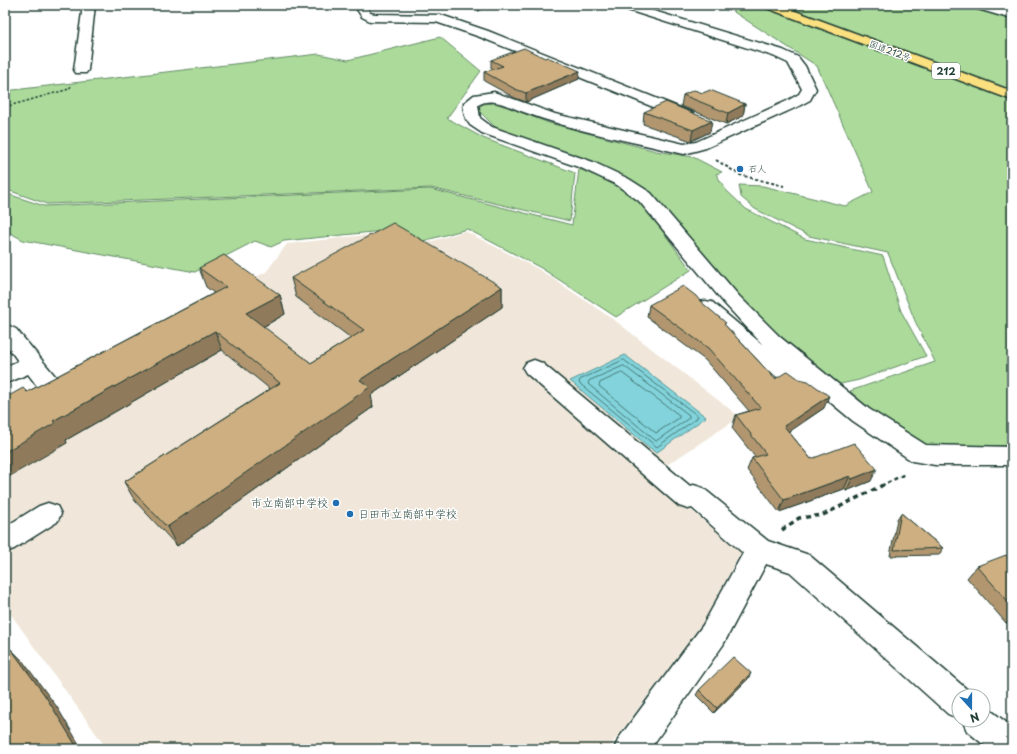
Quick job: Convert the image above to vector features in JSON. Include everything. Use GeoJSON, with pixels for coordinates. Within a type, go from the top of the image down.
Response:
{"type":"FeatureCollection","features":[{"type":"Feature","properties":{"kind":"highway","name":"国道212号"},"geometry":{"type":"LineString","coordinates":[[768,5],[1012,96]]}},
{"type":"Feature","properties":{"kind":"street"},"geometry":{"type":"LineString","coordinates":[[81,70],[89,5]]}},
{"type":"Feature","properties":{"kind":"street"},"geometry":{"type":"LineString","coordinates":[[360,5],[366,15],[374,18],[437,18],[484,34],[699,121]]}},
{"type":"Feature","properties":{"kind":"street"},"geometry":{"type":"LineString","coordinates":[[622,5],[717,35],[778,52],[793,60],[798,66],[809,89],[805,97],[792,104],[721,129],[701,145],[684,149],[550,117],[494,96],[479,98],[471,103],[470,110],[475,122],[487,130],[587,165],[623,182],[645,196],[732,300],[773,342],[861,415],[921,454],[935,456],[1012,456]]}},
{"type":"Feature","properties":{"kind":"street"},"geometry":{"type":"LineString","coordinates":[[975,5],[1012,15]]}},
{"type":"Feature","properties":{"kind":"street"},"geometry":{"type":"LineString","coordinates":[[704,307],[762,356],[837,408],[856,416],[861,415]]}},
{"type":"Feature","properties":{"kind":"street"},"geometry":{"type":"LineString","coordinates":[[5,330],[53,389]]}},
{"type":"Feature","properties":{"kind":"street"},"geometry":{"type":"LineString","coordinates":[[5,376],[31,363]]}},
{"type":"Feature","properties":{"kind":"street"},"geometry":{"type":"LineString","coordinates":[[534,368],[688,499],[694,495],[759,550],[799,563],[951,696]]}},
{"type":"Feature","properties":{"kind":"street"},"geometry":{"type":"LineString","coordinates":[[5,541],[48,514]]}},
{"type":"Feature","properties":{"kind":"street"},"geometry":{"type":"LineString","coordinates":[[630,749],[713,635],[759,550]]}},
{"type":"Feature","properties":{"kind":"street"},"geometry":{"type":"LineString","coordinates":[[988,728],[1012,748]]}},
{"type":"Feature","properties":{"kind":"path"},"geometry":{"type":"LineString","coordinates":[[5,107],[69,89],[81,70]]}},
{"type":"Feature","properties":{"kind":"path"},"geometry":{"type":"LineString","coordinates":[[684,149],[708,156],[740,175],[784,186]]}},
{"type":"Feature","properties":{"kind":"path"},"geometry":{"type":"LineString","coordinates":[[799,518],[822,515],[918,468],[921,454]]}},
{"type":"Feature","properties":{"kind":"shaded area","name":"日田市立南部中学校"},"geometry":{"type":"Polygon","coordinates":[[[400,231],[423,244],[465,231],[540,270],[617,322],[740,417],[650,476],[741,552],[704,621],[608,749],[107,749],[5,606],[5,404],[266,272],[287,244],[400,231]]]}},
{"type":"Feature","properties":{"kind":"green space"},"geometry":{"type":"Polygon","coordinates":[[[723,5],[1012,5],[1012,445],[932,450],[886,424],[850,391],[935,362],[915,321],[888,253],[809,236],[755,209],[741,197],[739,185],[763,186],[845,206],[873,192],[817,66],[723,5]]]}},
{"type":"Feature","properties":{"kind":"green space"},"geometry":{"type":"Polygon","coordinates":[[[440,37],[481,71],[447,118],[483,138],[575,173],[570,221],[431,188],[47,204],[5,189],[5,91],[319,54],[348,60],[440,37]]]}},
{"type":"Feature","properties":{"kind":"green space"},"geometry":{"type":"Polygon","coordinates":[[[494,103],[549,123],[656,151],[693,157],[722,172],[716,174],[726,190],[746,209],[805,239],[883,256],[901,311],[926,356],[859,380],[836,385],[786,344],[738,297],[651,196],[499,131],[477,109],[483,104],[494,103]]]}},
{"type":"Feature","properties":{"kind":"green space"},"geometry":{"type":"Polygon","coordinates":[[[579,169],[617,185],[640,200],[691,270],[616,317],[541,268],[467,229],[423,241],[402,229],[284,241],[271,247],[255,241],[195,272],[23,240],[5,230],[5,193],[44,206],[430,189],[572,225],[579,169]]]}},
{"type":"Feature","properties":{"kind":"water"},"geometry":{"type":"Polygon","coordinates":[[[625,355],[706,417],[656,453],[570,381],[625,355]]]}},
{"type":"Feature","properties":{"kind":"building"},"geometry":{"type":"Polygon","coordinates":[[[524,48],[545,58],[547,57],[580,71],[526,93],[515,89],[484,72],[503,66],[491,60],[524,48]]]}},
{"type":"Feature","properties":{"kind":"building"},"geometry":{"type":"Polygon","coordinates":[[[694,90],[703,93],[710,90],[745,104],[728,113],[683,95],[694,90]]]}},
{"type":"Feature","properties":{"kind":"building"},"geometry":{"type":"Polygon","coordinates":[[[666,102],[712,121],[693,130],[644,112],[666,102]]]}},
{"type":"Feature","properties":{"kind":"building"},"geometry":{"type":"Polygon","coordinates":[[[393,223],[502,287],[360,380],[370,387],[167,527],[124,482],[280,383],[215,331],[53,421],[55,423],[5,452],[5,398],[23,388],[27,392],[226,287],[199,268],[224,255],[280,295],[246,313],[311,363],[364,330],[291,278],[393,223]]]}},
{"type":"Feature","properties":{"kind":"building"},"geometry":{"type":"Polygon","coordinates":[[[683,286],[726,323],[724,324],[775,379],[788,371],[799,379],[808,381],[829,396],[784,426],[811,459],[854,443],[877,469],[852,479],[850,476],[784,500],[752,458],[766,454],[736,415],[761,408],[708,348],[649,305],[683,286]]]}},
{"type":"Feature","properties":{"kind":"building"},"geometry":{"type":"Polygon","coordinates":[[[901,513],[943,548],[894,550],[901,513]]]}},
{"type":"Feature","properties":{"kind":"building"},"geometry":{"type":"Polygon","coordinates":[[[1006,555],[1012,561],[1012,606],[977,566],[1006,555]]]}},
{"type":"Feature","properties":{"kind":"building"},"geometry":{"type":"Polygon","coordinates":[[[11,649],[46,697],[78,749],[5,749],[5,653],[11,649]]]}},
{"type":"Feature","properties":{"kind":"building"},"geometry":{"type":"Polygon","coordinates":[[[733,657],[751,673],[717,708],[699,690],[733,657]]]}},
{"type":"Feature","properties":{"kind":"place","name":"石人"},"geometry":{"type":"Point","coordinates":[740,169]}},
{"type":"Feature","properties":{"kind":"place","name":"市立南部中学校"},"geometry":{"type":"Point","coordinates":[336,503]}},
{"type":"Feature","properties":{"kind":"place","name":"日田市立南部中学校"},"geometry":{"type":"Point","coordinates":[350,514]}}]}
